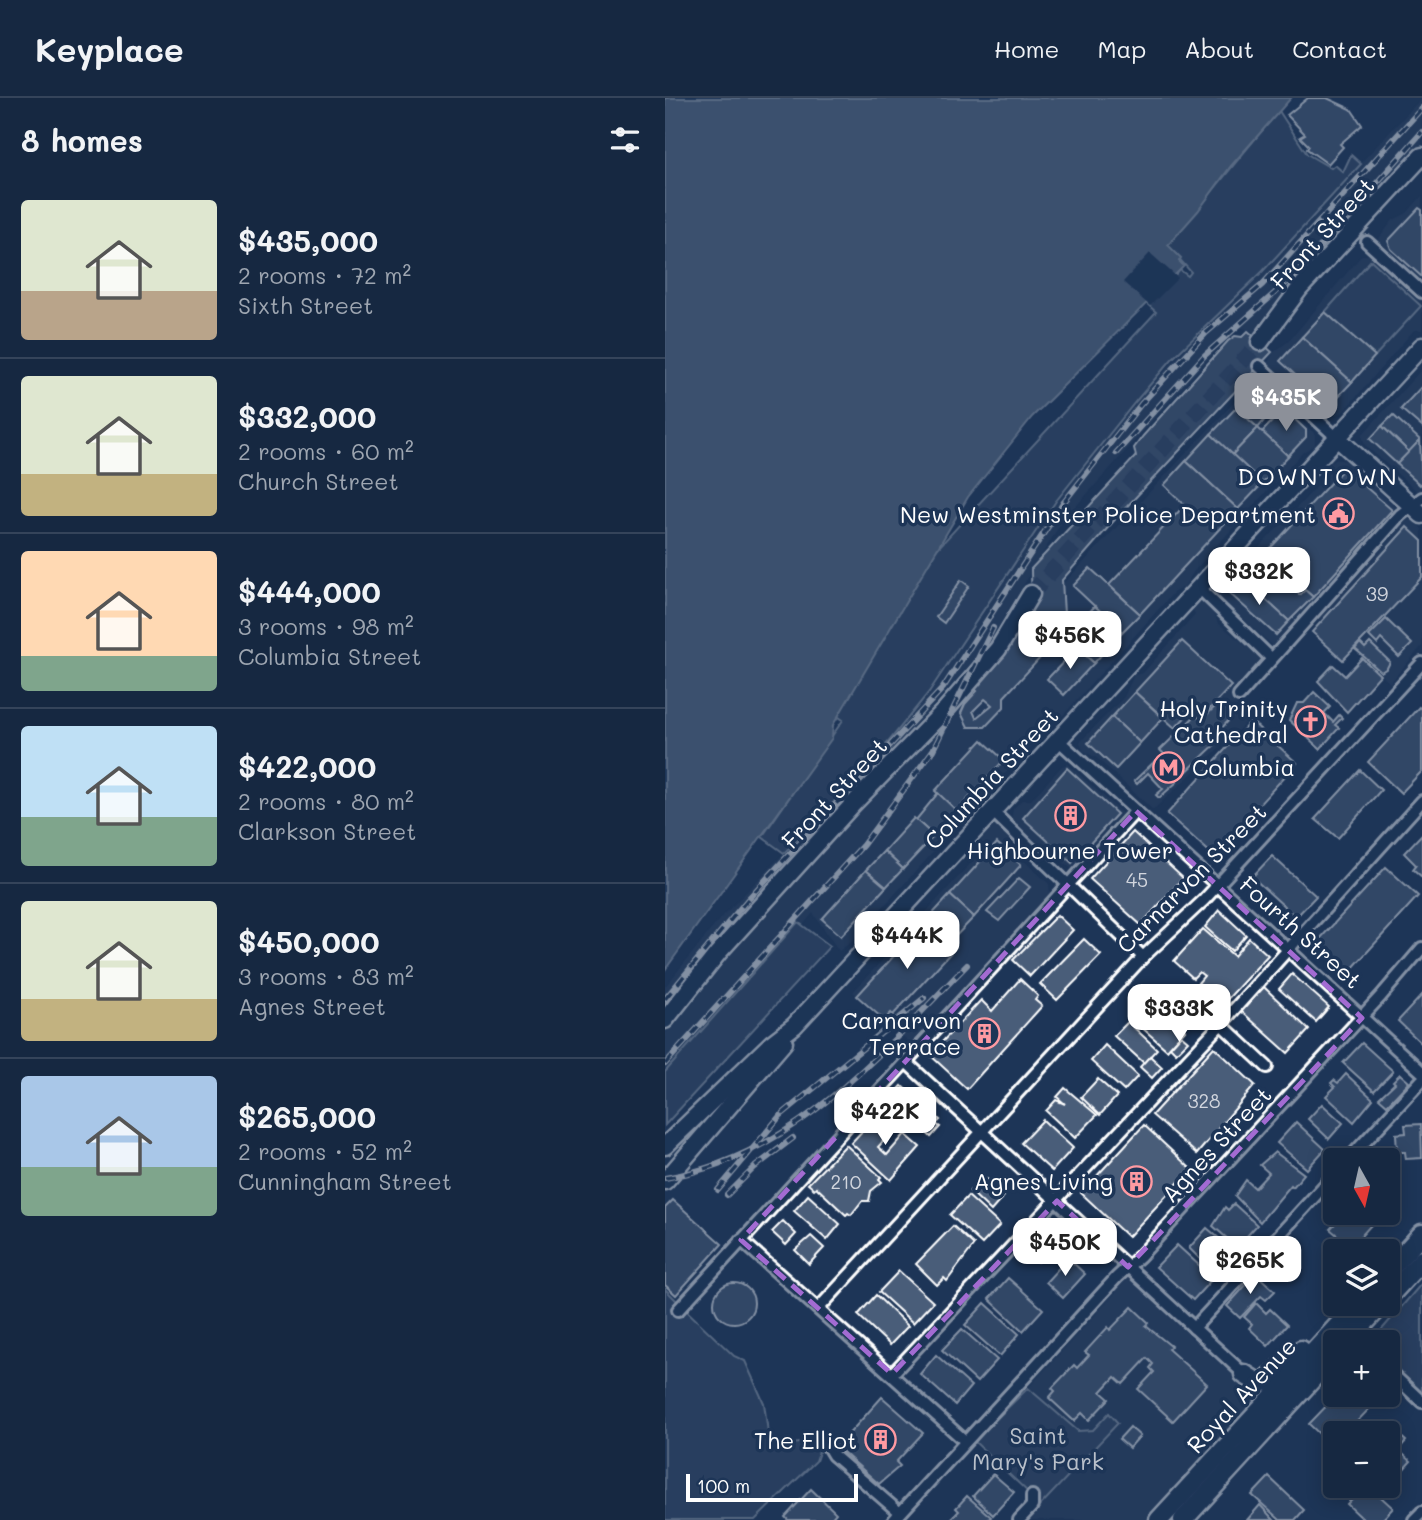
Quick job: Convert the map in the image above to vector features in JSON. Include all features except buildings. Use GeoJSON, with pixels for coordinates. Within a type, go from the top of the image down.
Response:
{"type":"FeatureCollection","features":[{"type":"Feature","properties":{"kind":"main road"},"geometry":{"type":"LineString","coordinates":[[1400,1258],[1422,1234]]}},
{"type":"Feature","properties":{"kind":"main road"},"geometry":{"type":"LineString","coordinates":[[1400,1284],[1422,1260]]}},
{"type":"Feature","properties":{"kind":"main road","name":"Royal Avenue"},"geometry":{"type":"LineString","coordinates":[[1355,1330],[1370,1316]]}},
{"type":"Feature","properties":{"kind":"main road"},"geometry":{"type":"LineString","coordinates":[[1244,1374],[1255,1381],[1266,1381],[1323,1331]]}},
{"type":"Feature","properties":{"kind":"main road","name":"Royal Avenue"},"geometry":{"type":"LineString","coordinates":[[1159,1520],[1323,1361]]}},
{"type":"Feature","properties":{"kind":"main road","name":"Royal Avenue"},"geometry":{"type":"LineString","coordinates":[[1183,1520],[1323,1367]]}},
{"type":"Feature","properties":{"kind":"street","name":"Front Street"},"geometry":{"type":"LineString","coordinates":[[1260,342],[1300,288],[1422,156]]}},
{"type":"Feature","properties":{"kind":"street"},"geometry":{"type":"LineString","coordinates":[[1367,242],[1422,292]]}},
{"type":"Feature","properties":{"kind":"street","name":"Columbia Street"},"geometry":{"type":"LineString","coordinates":[[665,1181],[780,1050],[795,1026],[1422,346]]}},
{"type":"Feature","properties":{"kind":"street"},"geometry":{"type":"LineString","coordinates":[[1239,696],[1400,515],[1419,506],[1336,437],[1259,366]]}},
{"type":"Feature","properties":{"kind":"street"},"geometry":{"type":"LineString","coordinates":[[1198,587],[1271,658]]}},
{"type":"Feature","properties":{"kind":"street","name":"Front Street"},"geometry":{"type":"LineString","coordinates":[[665,1020],[718,953],[853,804],[946,709],[998,649],[1031,594]]}},
{"type":"Feature","properties":{"kind":"street","name":"Carnarvon Street"},"geometry":{"type":"LineString","coordinates":[[819,1308],[1143,957],[1157,947],[1217,886],[1422,663]]}},
{"type":"Feature","properties":{"kind":"street","name":"Fourth Street"},"geometry":{"type":"LineString","coordinates":[[1058,740],[1422,1072]]}},
{"type":"Feature","properties":{"kind":"street"},"geometry":{"type":"LineString","coordinates":[[892,1374],[1221,1024],[1422,801]]}},
{"type":"Feature","properties":{"kind":"street"},"geometry":{"type":"LineString","coordinates":[[992,811],[1143,957]]}},
{"type":"Feature","properties":{"kind":"street"},"geometry":{"type":"LineString","coordinates":[[678,1310],[1136,811]]}},
{"type":"Feature","properties":{"kind":"street","name":"Agnes Street"},"geometry":{"type":"LineString","coordinates":[[897,1517],[1362,1018],[1422,948]]}},
{"type":"Feature","properties":{"kind":"street"},"geometry":{"type":"LineString","coordinates":[[1221,1024],[1267,1067]]}},
{"type":"Feature","properties":{"kind":"street","name":"Columbia Street"},"geometry":{"type":"LineString","coordinates":[[665,1146],[772,1043],[795,1026]]}},
{"type":"Feature","properties":{"kind":"street"},"geometry":{"type":"LineString","coordinates":[[906,1062],[1244,1374]]}},
{"type":"Feature","properties":{"kind":"street"},"geometry":{"type":"LineString","coordinates":[[1359,1148],[1422,1080]]}},
{"type":"Feature","properties":{"kind":"street"},"geometry":{"type":"LineString","coordinates":[[1194,1328],[1323,1187]]}},
{"type":"Feature","properties":{"kind":"street"},"geometry":{"type":"LineString","coordinates":[[741,1240],[965,1441]]}},
{"type":"Feature","properties":{"kind":"street"},"geometry":{"type":"LineString","coordinates":[[1400,1381],[1422,1402]]}},
{"type":"Feature","properties":{"kind":"street"},"geometry":{"type":"LineString","coordinates":[[827,1445],[833,1455],[897,1517]]}},
{"type":"Feature","properties":{"kind":"street"},"geometry":{"type":"LineString","coordinates":[[1019,1520],[1032,1506],[1032,1496]]}},
{"type":"Feature","properties":{"kind":"street"},"geometry":{"type":"LineString","coordinates":[[1414,1520],[1422,1512]]}},
{"type":"Feature","properties":{"kind":"highlighted area"},"geometry":{"type":"Polygon","coordinates":[[[1136,811],[1362,1018],[1128,1267],[1057,1201],[892,1374],[741,1240],[1136,811]]]}},
{"type":"Feature","properties":{"kind":"shaded area"},"geometry":{"type":"Polygon","coordinates":[[[665,98],[1291,98],[1231,166],[1198,211],[1168,245],[1181,258],[1179,261],[1184,266],[1032,417],[968,497],[833,725],[832,738],[665,970],[665,98]]]}},
{"type":"Feature","properties":{"kind":"shaded area"},"geometry":{"type":"Polygon","coordinates":[[[1422,98],[1422,144],[1292,286],[1257,334],[1238,326],[1061,523],[986,647],[730,929],[665,1011],[665,987],[719,920],[869,766],[929,692],[1056,501],[1136,401],[1422,98]]]}},
{"type":"Feature","properties":{"kind":"shaded area"},"geometry":{"type":"Polygon","coordinates":[[[1422,196],[1422,280],[1381,247],[1378,240],[1393,220],[1407,213],[1422,196]]]}},
{"type":"Feature","properties":{"kind":"shaded area"},"geometry":{"type":"Polygon","coordinates":[[[1362,255],[1373,255],[1422,300],[1422,330],[1414,330],[1343,412],[1336,415],[1301,387],[1297,391],[1267,364],[1274,352],[1289,341],[1362,255]]]}},
{"type":"Feature","properties":{"kind":"shaded area"},"geometry":{"type":"Polygon","coordinates":[[[1422,369],[1422,492],[1419,493],[1365,445],[1362,435],[1422,369]]]}},
{"type":"Feature","properties":{"kind":"shaded area"},"geometry":{"type":"Polygon","coordinates":[[[1254,381],[1260,382],[1315,434],[1315,445],[1303,452],[1194,571],[1184,587],[1174,592],[1059,720],[1052,723],[1045,721],[1038,728],[1037,739],[850,943],[839,951],[813,913],[665,1091],[665,1033],[707,982],[747,934],[968,695],[1026,612],[1068,579],[1254,381]]]}},
{"type":"Feature","properties":{"kind":"shaded area"},"geometry":{"type":"Polygon","coordinates":[[[1335,459],[1346,461],[1396,508],[1273,646],[1214,593],[1213,584],[1219,577],[1231,577],[1322,481],[1322,472],[1335,459]]]}},
{"type":"Feature","properties":{"kind":"shaded area"},"geometry":{"type":"Polygon","coordinates":[[[1411,518],[1422,529],[1422,646],[1390,683],[1319,618],[1393,537],[1393,531],[1402,521],[1411,518]]]}},
{"type":"Feature","properties":{"kind":"shaded area"},"geometry":{"type":"Polygon","coordinates":[[[1197,602],[1204,602],[1211,607],[1218,623],[1261,658],[1262,662],[1230,699],[1250,719],[1153,810],[1097,758],[1083,751],[1080,742],[1124,697],[1134,675],[1143,673],[1195,615],[1192,607],[1197,602]]]}},
{"type":"Feature","properties":{"kind":"shaded area","name":"Highbourne Tower"},"geometry":{"type":"Polygon","coordinates":[[[1068,764],[1122,813],[1072,869],[1011,821],[1013,809],[1022,800],[1031,800],[1062,766],[1068,764]]]}},
{"type":"Feature","properties":{"kind":"shaded area"},"geometry":{"type":"Polygon","coordinates":[[[1001,824],[1010,834],[1009,847],[1049,884],[1050,895],[913,1045],[853,992],[981,852],[981,838],[993,825],[1001,824]]]}},
{"type":"Feature","properties":{"kind":"shaded area"},"geometry":{"type":"Polygon","coordinates":[[[1128,1277],[1193,1339],[1202,1341],[1206,1351],[1245,1386],[1266,1398],[1154,1520],[1026,1520],[1095,1446],[1028,1388],[1117,1291],[1119,1283],[1128,1277]]]}},
{"type":"Feature","properties":{"kind":"green space"},"geometry":{"type":"Polygon","coordinates":[[[1279,111],[1307,154],[1331,168],[1335,165],[1343,172],[1351,155],[1361,164],[1263,271],[1172,359],[1136,401],[1056,501],[929,692],[869,766],[784,853],[762,837],[843,720],[805,692],[1156,312],[1123,282],[1175,276],[1180,270],[1188,276],[1191,272],[1167,245],[1279,111]]]}},
{"type":"Feature","properties":{"kind":"green space"},"geometry":{"type":"Polygon","coordinates":[[[1371,260],[1421,306],[1375,356],[1325,312],[1371,260]]]}},
{"type":"Feature","properties":{"kind":"green space"},"geometry":{"type":"Polygon","coordinates":[[[798,922],[830,946],[665,1125],[665,1072],[798,922]]]}},
{"type":"Feature","properties":{"kind":"green space"},"geometry":{"type":"Polygon","coordinates":[[[1422,1283],[1422,1392],[1400,1372],[1400,1330],[1381,1330],[1394,1316],[1400,1316],[1400,1309],[1422,1283]]]}},
{"type":"Feature","properties":{"kind":"green space"},"geometry":{"type":"Polygon","coordinates":[[[665,1289],[677,1301],[671,1308],[679,1316],[686,1310],[734,1356],[745,1361],[764,1403],[770,1447],[823,1440],[816,1461],[755,1520],[665,1520],[665,1289]]]}},
{"type":"Feature","properties":{"kind":"green space","name":"Saint Mary's Park"},"geometry":{"type":"Polygon","coordinates":[[[1028,1388],[1078,1431],[1093,1430],[1109,1413],[1118,1423],[1038,1508],[1038,1495],[1032,1496],[974,1441],[1028,1388]]]}},
{"type":"Feature","properties":{"kind":"pier"},"geometry":{"type":"Polygon","coordinates":[[[1150,253],[1178,278],[1150,306],[1123,282],[1150,253]]]}},
{"type":"Feature","properties":{"kind":"tunnel"},"geometry":{"type":"LineString","coordinates":[[1031,594],[1260,342]]}},
{"type":"Feature","properties":{"kind":"railway"},"geometry":{"type":"LineString","coordinates":[[665,999],[748,899],[943,688],[1064,502],[1141,404],[1206,333],[1262,285],[1422,108]]}},
{"type":"Feature","properties":{"kind":"railway"},"geometry":{"type":"LineString","coordinates":[[1116,453],[1205,355],[1293,277],[1422,132]]}},
{"type":"Feature","properties":{"kind":"railway"},"geometry":{"type":"LineString","coordinates":[[665,1064],[863,845],[933,750],[993,628]]}},
{"type":"Feature","properties":{"kind":"railway"},"geometry":{"type":"LineString","coordinates":[[665,1178],[712,1166],[755,1148],[794,1125],[832,1097],[867,1066],[967,965]]}},
{"type":"Feature","properties":{"kind":"railway"},"geometry":{"type":"LineString","coordinates":[[718,1190],[780,1116],[924,998]]}},
{"type":"Feature","properties":{"kind":"railway"},"geometry":{"type":"LineString","coordinates":[[727,1195],[755,1167],[793,1138]]}},
{"type":"Feature","properties":{"kind":"place","name":"New Westminster Police Department"},"geometry":{"type":"Point","coordinates":[1339,514]}},
{"type":"Feature","properties":{"kind":"place","name":"Holy Trinity Cathedral"},"geometry":{"type":"Point","coordinates":[1311,721]}},
{"type":"Feature","properties":{"kind":"place","name":"Columbia"},"geometry":{"type":"Point","coordinates":[1169,767]}},
{"type":"Feature","properties":{"kind":"place","name":"Highbourne Tower"},"geometry":{"type":"Point","coordinates":[1070,816]}},
{"type":"Feature","properties":{"kind":"place","name":"Carnarvon Terrace"},"geometry":{"type":"Point","coordinates":[984,1033]}},
{"type":"Feature","properties":{"kind":"place","name":"Agnes Living"},"geometry":{"type":"Point","coordinates":[1136,1181]}},
{"type":"Feature","properties":{"kind":"place","name":"The Elliot"},"geometry":{"type":"Point","coordinates":[880,1440]}},
{"type":"Feature","properties":{"kind":"district","name":"DOWNTOWN"},"geometry":{"type":"Point","coordinates":[1318,475]}}]}
